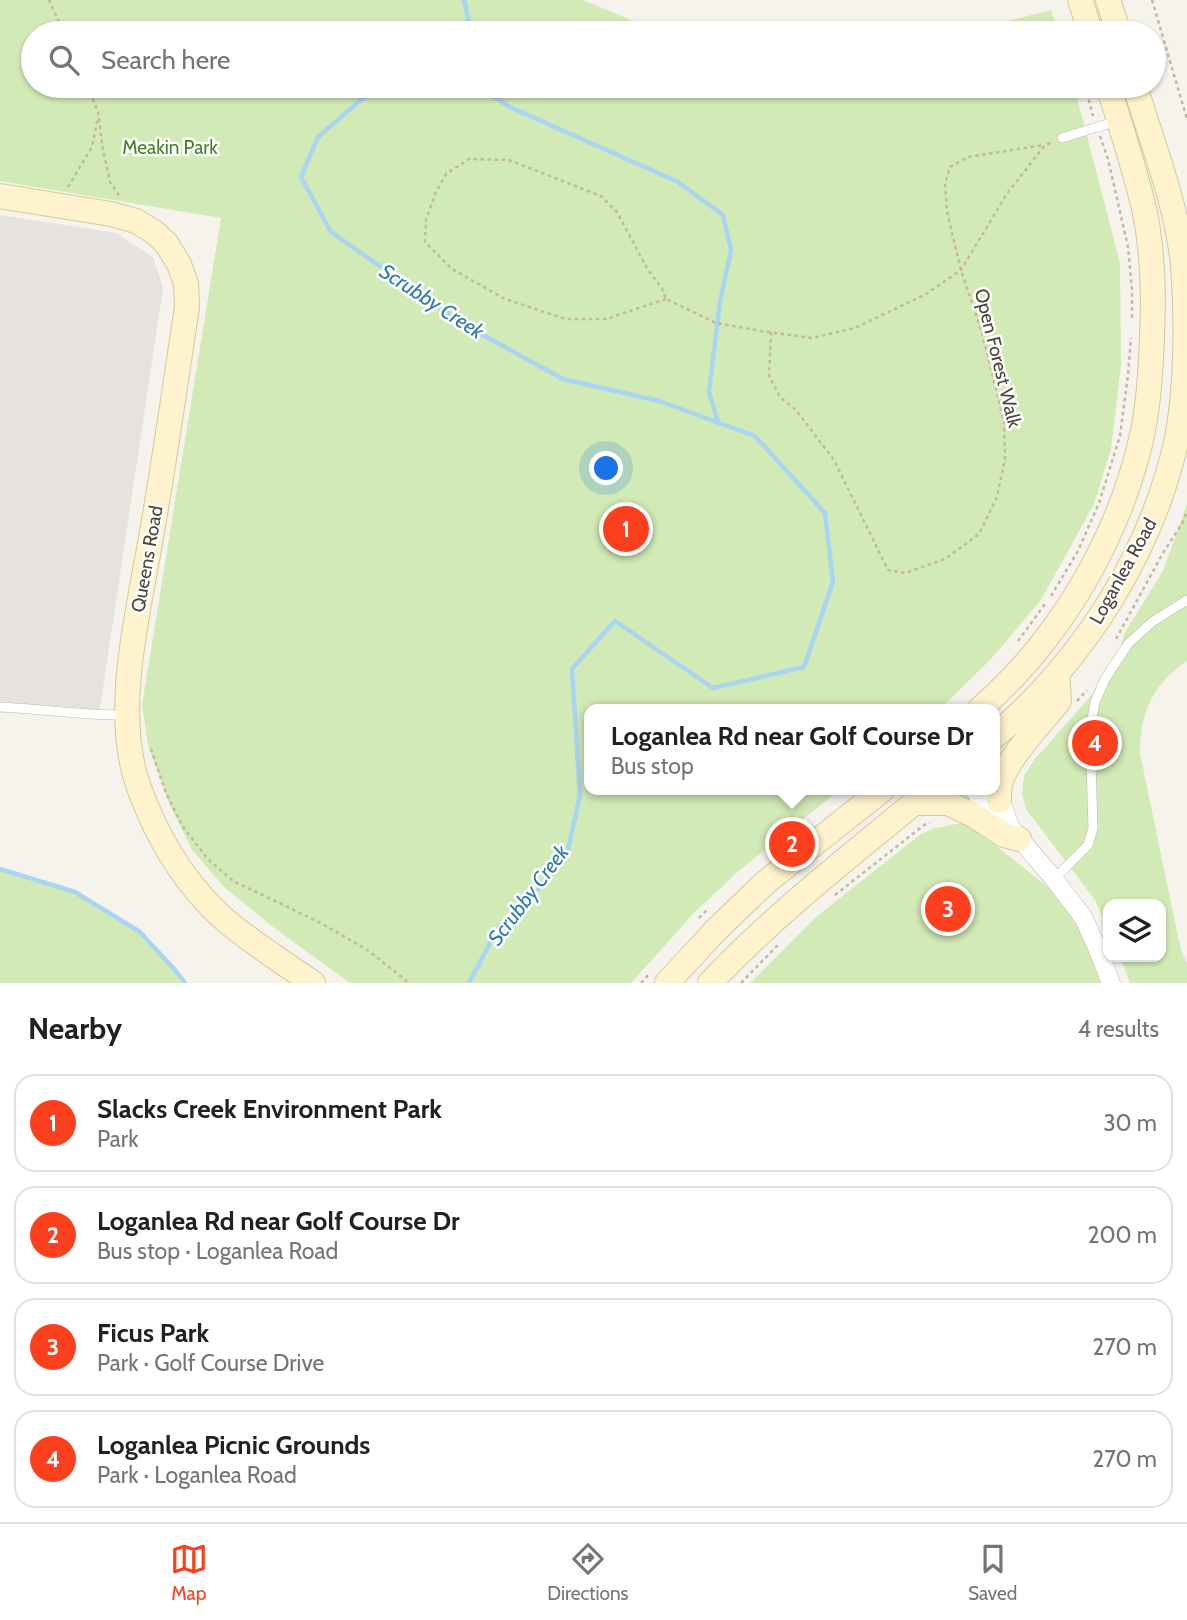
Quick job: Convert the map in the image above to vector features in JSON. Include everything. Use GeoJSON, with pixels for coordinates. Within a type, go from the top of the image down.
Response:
{"type":"FeatureCollection","features":[{"type":"Feature","properties":{"kind":"main road"},"geometry":{"type":"LineString","coordinates":[[1080,0],[1087,21]]}},
{"type":"Feature","properties":{"kind":"main road"},"geometry":{"type":"LineString","coordinates":[[1108,0],[1115,21]]}},
{"type":"Feature","properties":{"kind":"main road","name":"Loganlea Road"},"geometry":{"type":"LineString","coordinates":[[985,704],[1018,671],[1066,611],[1097,559],[1122,502],[1141,441],[1151,373],[1151,263],[1145,213],[1108,124],[1108,98]]}},
{"type":"Feature","properties":{"kind":"main road","name":"Loganlea Road"},"geometry":{"type":"LineString","coordinates":[[1000,732],[1057,674],[1093,627],[1128,569],[1145,537],[1169,470],[1177,436],[1186,368],[1183,264],[1167,182],[1139,98]]}},
{"type":"Feature","properties":{"kind":"main road","name":"Queens Road"},"geometry":{"type":"LineString","coordinates":[[0,196],[111,214],[136,221],[166,243],[179,264],[186,284],[187,307],[129,676],[127,726],[134,772],[149,814],[171,856],[198,893],[229,924],[313,983]]}},
{"type":"Feature","properties":{"kind":"main road"},"geometry":{"type":"LineString","coordinates":[[1000,784],[1003,774],[1018,752],[1059,701],[1057,674]]}},
{"type":"Feature","properties":{"kind":"main road"},"geometry":{"type":"LineString","coordinates":[[667,983],[766,881],[876,795]]}},
{"type":"Feature","properties":{"kind":"main road"},"geometry":{"type":"LineString","coordinates":[[710,983],[785,909],[922,797],[948,803],[975,816],[1004,835],[1015,833]]}},
{"type":"Feature","properties":{"kind":"street"},"geometry":{"type":"LineString","coordinates":[[978,795],[994,815],[1015,833],[1083,917],[1111,983]]}},
{"type":"Feature","properties":{"kind":"street"},"geometry":{"type":"LineString","coordinates":[[995,796],[1015,833]]}},
{"type":"Feature","properties":{"kind":"lane"},"geometry":{"type":"LineString","coordinates":[[1062,138],[1108,124]]}},
{"type":"Feature","properties":{"kind":"lane"},"geometry":{"type":"LineString","coordinates":[[1054,879],[1088,845],[1093,828],[1090,730],[1095,702],[1105,679],[1128,645],[1152,622],[1187,600]]}},
{"type":"Feature","properties":{"kind":"lane"},"geometry":{"type":"LineString","coordinates":[[0,707],[94,716],[128,715]]}},
{"type":"Feature","properties":{"kind":"path"},"geometry":{"type":"LineString","coordinates":[[49,0],[59,21]]}},
{"type":"Feature","properties":{"kind":"path"},"geometry":{"type":"LineString","coordinates":[[1152,0],[1158,21]]}},
{"type":"Feature","properties":{"kind":"path"},"geometry":{"type":"LineString","coordinates":[[1166,48],[1187,119]]}},
{"type":"Feature","properties":{"kind":"path"},"geometry":{"type":"LineString","coordinates":[[92,98],[98,112],[110,181],[118,195],[127,199]]}},
{"type":"Feature","properties":{"kind":"path"},"geometry":{"type":"LineString","coordinates":[[1092,98],[1108,124],[1108,159],[1128,247],[1132,318]]}},
{"type":"Feature","properties":{"kind":"path"},"geometry":{"type":"LineString","coordinates":[[67,190],[92,147],[98,112]]}},
{"type":"Feature","properties":{"kind":"path"},"geometry":{"type":"LineString","coordinates":[[961,271],[947,212],[945,184],[950,167],[968,157],[1045,145],[1062,138]]}},
{"type":"Feature","properties":{"kind":"path"},"geometry":{"type":"LineString","coordinates":[[666,299],[617,212],[601,196],[509,160],[469,159],[446,174],[435,194],[426,220],[425,242],[452,269],[505,299],[566,319],[607,319],[666,299],[716,323],[812,338],[855,328],[926,294],[961,271],[1006,195],[1045,145]]}},
{"type":"Feature","properties":{"kind":"path","name":"Open Forest Walk"},"geometry":{"type":"LineString","coordinates":[[771,332],[769,376],[780,397],[796,410],[834,460],[888,570],[905,573],[945,559],[979,534],[997,497],[1005,459],[1004,422],[982,333],[961,271]]}},
{"type":"Feature","properties":{"kind":"path"},"geometry":{"type":"LineString","coordinates":[[1014,645],[1047,602],[1078,551],[1099,503],[1120,436],[1132,331]]}},
{"type":"Feature","properties":{"kind":"path"},"geometry":{"type":"LineString","coordinates":[[1116,641],[1187,511]]}},
{"type":"Feature","properties":{"kind":"path"},"geometry":{"type":"LineString","coordinates":[[1072,707],[1087,690]]}},
{"type":"Feature","properties":{"kind":"path"},"geometry":{"type":"LineString","coordinates":[[148,740],[166,793],[183,827],[208,859],[233,881],[321,923],[369,951],[410,983]]}},
{"type":"Feature","properties":{"kind":"path"},"geometry":{"type":"LineString","coordinates":[[830,900],[881,857],[932,822]]}},
{"type":"Feature","properties":{"kind":"path"},"geometry":{"type":"LineString","coordinates":[[741,983],[779,944]]}},
{"type":"Feature","properties":{"kind":"shaded area"},"geometry":{"type":"Polygon","coordinates":[[[0,215],[116,233],[153,257],[163,288],[99,715],[0,713],[0,215]]]}},
{"type":"Feature","properties":{"kind":"green space","name":"Meakin Park"},"geometry":{"type":"Polygon","coordinates":[[[0,0],[583,0],[634,21],[21,21],[21,98],[1077,98],[1120,263],[1121,366],[1111,449],[1094,504],[1041,600],[991,659],[945,704],[584,704],[584,795],[833,795],[735,874],[693,914],[631,983],[350,983],[273,927],[224,887],[192,850],[169,803],[148,745],[142,705],[221,218],[0,181],[0,0]]]}},
{"type":"Feature","properties":{"kind":"green space"},"geometry":{"type":"Polygon","coordinates":[[[1051,10],[1054,21],[1008,21],[1051,10]]]}},
{"type":"Feature","properties":{"kind":"green space"},"geometry":{"type":"Polygon","coordinates":[[[1187,504],[1187,661],[1165,679],[1151,700],[1143,725],[1140,753],[1178,937],[1187,963],[1187,983],[1130,983],[1122,962],[1166,962],[1166,899],[1103,899],[1103,918],[1095,900],[1026,809],[1022,794],[1024,776],[1034,760],[1097,689],[1119,654],[1124,634],[1163,571],[1187,504]]]}},
{"type":"Feature","properties":{"kind":"green space"},"geometry":{"type":"Polygon","coordinates":[[[962,823],[974,828],[1065,901],[1091,953],[1101,983],[750,983],[816,917],[921,834],[935,828],[962,823]]]}},
{"type":"Feature","properties":{"kind":"green space"},"geometry":{"type":"Polygon","coordinates":[[[0,869],[75,892],[140,932],[185,983],[0,983],[0,869]]]}},
{"type":"Feature","properties":{"kind":"waterway","name":"Scrubby Creek"},"geometry":{"type":"LineString","coordinates":[[464,0],[468,21]]}},
{"type":"Feature","properties":{"kind":"waterway","name":"Scrubby Creek"},"geometry":{"type":"LineString","coordinates":[[363,98],[318,137],[301,177],[331,232],[463,324],[563,379],[659,401],[755,436],[825,513],[833,582],[804,667],[713,688],[615,621],[572,669],[580,795],[568,850],[537,890],[498,928],[469,983]]}},
{"type":"Feature","properties":{"kind":"waterway","name":"Scrubby Creek"},"geometry":{"type":"LineString","coordinates":[[496,98],[510,107],[678,182],[723,215],[731,250],[720,302],[709,392],[718,422]]}},
{"type":"Feature","properties":{"kind":"waterway","name":"Scrubby Creek"},"geometry":{"type":"LineString","coordinates":[[0,869],[75,892],[140,932],[185,983]]}},
{"type":"Feature","properties":{"kind":"place","name":"Slacks Creek Environment Park"},"geometry":{"type":"Point","coordinates":[626,529]}},
{"type":"Feature","properties":{"kind":"place","name":"Loganlea Picnic Grounds"},"geometry":{"type":"Point","coordinates":[1095,743]}},
{"type":"Feature","properties":{"kind":"place","name":"Loganlea Rd near Golf Course Dr"},"geometry":{"type":"Point","coordinates":[792,844]}},
{"type":"Feature","properties":{"kind":"place","name":"Ficus Park"},"geometry":{"type":"Point","coordinates":[948,909]}}]}
